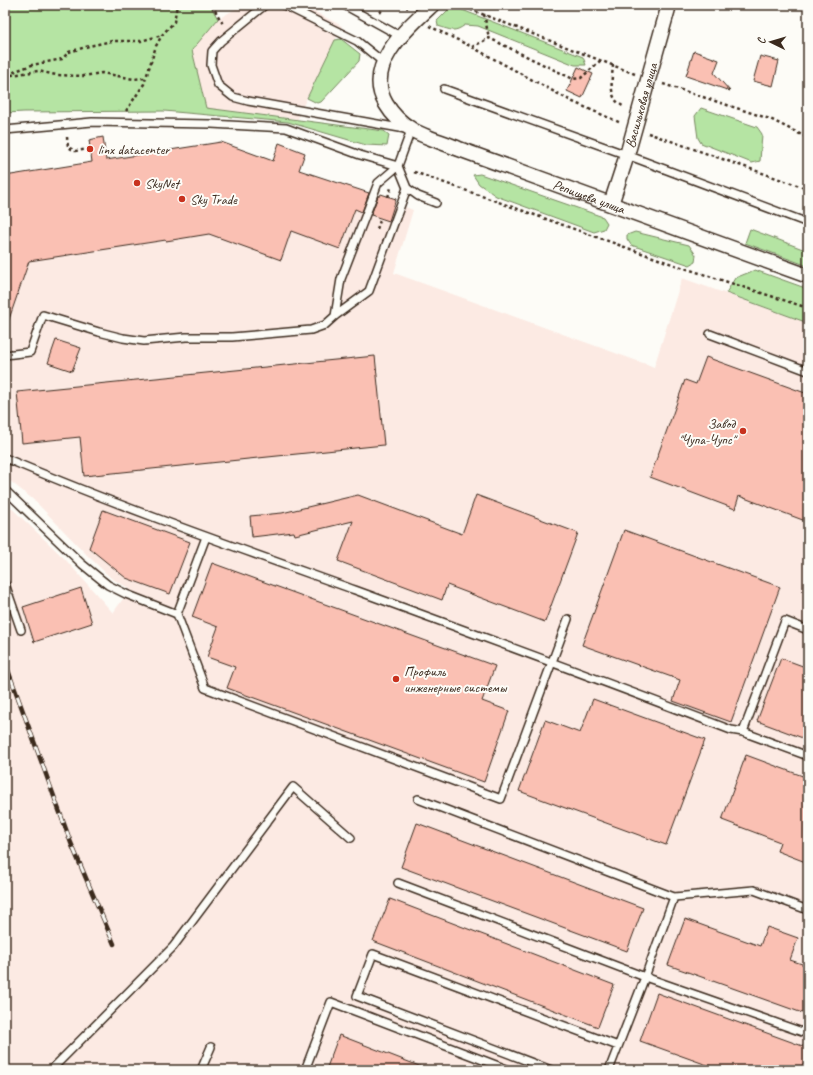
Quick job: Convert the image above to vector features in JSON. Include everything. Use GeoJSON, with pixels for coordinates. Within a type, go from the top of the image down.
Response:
{"type":"FeatureCollection","features":[{"type":"Feature","properties":{"kind":"street"},"geometry":{"type":"LineString","coordinates":[[383,62],[400,36],[432,5]]}},
{"type":"Feature","properties":{"kind":"street","name":"Васильковая улица"},"geometry":{"type":"LineString","coordinates":[[611,204],[627,155],[668,5]]}},
{"type":"Feature","properties":{"kind":"street","name":"Репищева улица"},"geometry":{"type":"LineString","coordinates":[[383,62],[380,76],[380,88],[383,99],[392,114],[411,130],[808,276]]}},
{"type":"Feature","properties":{"kind":"lane"},"geometry":{"type":"LineString","coordinates":[[265,5],[212,51],[211,65],[218,85],[233,97],[411,130],[398,166],[378,183],[341,279],[335,316]]}},
{"type":"Feature","properties":{"kind":"lane"},"geometry":{"type":"LineString","coordinates":[[284,5],[357,42],[383,62]]}},
{"type":"Feature","properties":{"kind":"lane"},"geometry":{"type":"LineString","coordinates":[[344,5],[400,36]]}},
{"type":"Feature","properties":{"kind":"lane"},"geometry":{"type":"LineString","coordinates":[[444,89],[627,155],[808,223]]}},
{"type":"Feature","properties":{"kind":"lane"},"geometry":{"type":"LineString","coordinates":[[5,130],[92,122],[210,124],[286,128],[360,155],[398,166]]}},
{"type":"Feature","properties":{"kind":"lane"},"geometry":{"type":"LineString","coordinates":[[398,166],[407,188],[418,196],[436,203]]}},
{"type":"Feature","properties":{"kind":"lane"},"geometry":{"type":"LineString","coordinates":[[5,355],[30,352],[43,315],[99,332],[144,341],[186,336],[232,337],[311,330],[325,325],[369,291],[407,188]]}},
{"type":"Feature","properties":{"kind":"lane"},"geometry":{"type":"LineString","coordinates":[[710,334],[808,371]]}},
{"type":"Feature","properties":{"kind":"lane"},"geometry":{"type":"LineString","coordinates":[[5,458],[72,487],[206,537],[552,661],[731,730],[743,732],[808,756]]}},
{"type":"Feature","properties":{"kind":"lane"},"geometry":{"type":"LineString","coordinates":[[5,490],[82,564],[108,585],[126,594],[177,614]]}},
{"type":"Feature","properties":{"kind":"lane"},"geometry":{"type":"LineString","coordinates":[[206,537],[177,614],[205,688],[501,798],[568,619]]}},
{"type":"Feature","properties":{"kind":"lane"},"geometry":{"type":"LineString","coordinates":[[5,584],[21,630]]}},
{"type":"Feature","properties":{"kind":"lane"},"geometry":{"type":"LineString","coordinates":[[743,732],[785,621],[808,630]]}},
{"type":"Feature","properties":{"kind":"lane"},"geometry":{"type":"LineString","coordinates":[[52,1070],[173,947],[293,787],[351,838]]}},
{"type":"Feature","properties":{"kind":"lane"},"geometry":{"type":"LineString","coordinates":[[418,798],[674,897],[754,890],[808,910]]}},
{"type":"Feature","properties":{"kind":"lane"},"geometry":{"type":"LineString","coordinates":[[398,883],[645,977],[808,1034]]}},
{"type":"Feature","properties":{"kind":"lane"},"geometry":{"type":"LineString","coordinates":[[609,1070],[674,897]]}},
{"type":"Feature","properties":{"kind":"lane"},"geometry":{"type":"LineString","coordinates":[[551,1070],[358,996],[373,954],[618,1046]]}},
{"type":"Feature","properties":{"kind":"lane"},"geometry":{"type":"LineString","coordinates":[[305,1070],[331,1002],[509,1070]]}},
{"type":"Feature","properties":{"kind":"lane"},"geometry":{"type":"LineString","coordinates":[[201,1070],[211,1047]]}},
{"type":"Feature","properties":{"kind":"path"},"geometry":{"type":"LineString","coordinates":[[118,123],[144,84],[144,78],[156,46],[162,35],[174,22],[177,5]]}},
{"type":"Feature","properties":{"kind":"path"},"geometry":{"type":"LineString","coordinates":[[212,5],[229,35]]}},
{"type":"Feature","properties":{"kind":"path"},"geometry":{"type":"LineString","coordinates":[[484,14],[489,38]]}},
{"type":"Feature","properties":{"kind":"path"},"geometry":{"type":"LineString","coordinates":[[425,24],[472,47],[573,102],[634,128],[808,189]]}},
{"type":"Feature","properties":{"kind":"path"},"geometry":{"type":"LineString","coordinates":[[7,76],[32,65],[62,59],[69,52],[93,45],[112,41],[141,41],[162,35]]}},
{"type":"Feature","properties":{"kind":"path"},"geometry":{"type":"LineString","coordinates":[[472,47],[489,38]]}},
{"type":"Feature","properties":{"kind":"path"},"geometry":{"type":"LineString","coordinates":[[489,38],[573,79],[581,78],[601,60]]}},
{"type":"Feature","properties":{"kind":"path"},"geometry":{"type":"LineString","coordinates":[[613,65],[611,91],[620,105],[639,112]]}},
{"type":"Feature","properties":{"kind":"path"},"geometry":{"type":"LineString","coordinates":[[7,76],[38,71],[56,75],[83,76],[102,73],[134,79],[144,78]]}},
{"type":"Feature","properties":{"kind":"path"},"geometry":{"type":"LineString","coordinates":[[67,137],[68,146],[75,151],[90,149]]}},
{"type":"Feature","properties":{"kind":"path"},"geometry":{"type":"LineString","coordinates":[[398,166],[678,266],[808,308]]}},
{"type":"Feature","properties":{"kind":"path"},"geometry":{"type":"LineString","coordinates":[[377,229],[381,218]]}},
{"type":"Feature","properties":{"kind":"path"},"geometry":{"type":"LineString","coordinates":[[362,224],[390,234]]}},
{"type":"Feature","properties":{"kind":"shaded area"},"geometry":{"type":"Polygon","coordinates":[[[242,5],[302,5],[342,26],[298,119],[206,108],[192,50],[218,19],[242,5]]]}},
{"type":"Feature","properties":{"kind":"shaded area"},"geometry":{"type":"Polygon","coordinates":[[[103,137],[107,160],[221,142],[285,165],[292,148],[305,153],[299,170],[380,197],[381,194],[396,199],[395,203],[413,210],[394,273],[654,367],[682,278],[808,323],[808,1070],[230,1070],[233,1061],[229,1070],[5,1070],[5,502],[65,559],[113,613],[130,589],[111,578],[35,501],[5,477],[5,176],[92,162],[89,140],[103,137]]]}},
{"type":"Feature","properties":{"kind":"green space"},"geometry":{"type":"Polygon","coordinates":[[[5,5],[210,5],[218,19],[192,50],[206,108],[384,131],[389,135],[387,146],[366,145],[288,122],[164,111],[5,113],[5,5]]]}},
{"type":"Feature","properties":{"kind":"green space"},"geometry":{"type":"Polygon","coordinates":[[[452,6],[583,57],[586,65],[575,65],[478,26],[465,25],[458,29],[452,30],[438,26],[437,21],[452,6]]]}},
{"type":"Feature","properties":{"kind":"green space"},"geometry":{"type":"Polygon","coordinates":[[[341,39],[360,54],[359,61],[321,102],[317,103],[307,98],[335,40],[341,39]]]}},
{"type":"Feature","properties":{"kind":"green space"},"geometry":{"type":"Polygon","coordinates":[[[701,108],[757,127],[762,134],[760,161],[752,163],[701,143],[698,138],[695,116],[701,108]]]}},
{"type":"Feature","properties":{"kind":"green space"},"geometry":{"type":"Polygon","coordinates":[[[480,174],[603,217],[607,223],[604,229],[594,232],[496,196],[479,184],[473,175],[480,174]]]}},
{"type":"Feature","properties":{"kind":"green space"},"geometry":{"type":"Polygon","coordinates":[[[750,229],[808,251],[808,266],[745,243],[750,229]]]}},
{"type":"Feature","properties":{"kind":"green space"},"geometry":{"type":"Polygon","coordinates":[[[635,232],[689,245],[696,255],[695,262],[690,265],[631,245],[627,239],[627,235],[635,232]]]}},
{"type":"Feature","properties":{"kind":"green space"},"geometry":{"type":"Polygon","coordinates":[[[755,270],[808,289],[808,323],[726,293],[735,278],[755,270]]]}},
{"type":"Feature","properties":{"kind":"building"},"geometry":{"type":"Polygon","coordinates":[[[694,51],[719,60],[714,73],[730,91],[686,76],[694,51]]]}},
{"type":"Feature","properties":{"kind":"building"},"geometry":{"type":"Polygon","coordinates":[[[760,56],[779,61],[773,86],[753,81],[760,56]]]}},
{"type":"Feature","properties":{"kind":"building"},"geometry":{"type":"Polygon","coordinates":[[[578,67],[593,74],[582,98],[567,91],[578,67]]]}},
{"type":"Feature","properties":{"kind":"building","name":"Sky Trade"},"geometry":{"type":"Polygon","coordinates":[[[103,137],[106,160],[221,142],[273,161],[279,143],[305,153],[299,170],[369,193],[362,212],[355,209],[340,249],[291,231],[281,260],[209,234],[29,261],[7,325],[5,325],[5,176],[92,162],[89,140],[103,137]]]}},
{"type":"Feature","properties":{"kind":"building"},"geometry":{"type":"Polygon","coordinates":[[[381,194],[396,199],[389,221],[371,215],[378,196],[381,194]]]}},
{"type":"Feature","properties":{"kind":"building"},"geometry":{"type":"Polygon","coordinates":[[[56,340],[81,348],[72,371],[48,363],[56,340]]]}},
{"type":"Feature","properties":{"kind":"building"},"geometry":{"type":"Polygon","coordinates":[[[375,356],[384,445],[84,476],[80,437],[22,443],[17,392],[375,356]]]}},
{"type":"Feature","properties":{"kind":"building","name":"Завод \"Чупа-Чупс\""},"geometry":{"type":"Polygon","coordinates":[[[706,357],[808,394],[808,522],[739,496],[735,509],[650,477],[685,380],[696,384],[706,357]]]}},
{"type":"Feature","properties":{"kind":"building"},"geometry":{"type":"Polygon","coordinates":[[[358,495],[462,534],[476,495],[578,533],[545,622],[447,585],[442,600],[338,561],[353,521],[295,535],[294,532],[252,537],[250,516],[282,513],[358,495]]]}},
{"type":"Feature","properties":{"kind":"building"},"geometry":{"type":"Polygon","coordinates":[[[103,510],[190,542],[170,594],[126,578],[89,548],[103,510]]]}},
{"type":"Feature","properties":{"kind":"building"},"geometry":{"type":"Polygon","coordinates":[[[624,530],[780,587],[731,722],[673,701],[680,680],[582,645],[624,530]]]}},
{"type":"Feature","properties":{"kind":"building"},"geometry":{"type":"Polygon","coordinates":[[[212,563],[495,666],[482,701],[509,711],[484,782],[227,688],[235,667],[207,657],[218,627],[192,617],[212,563]]]}},
{"type":"Feature","properties":{"kind":"building"},"geometry":{"type":"Polygon","coordinates":[[[81,588],[92,623],[34,642],[23,607],[81,588]]]}},
{"type":"Feature","properties":{"kind":"building"},"geometry":{"type":"Polygon","coordinates":[[[781,658],[808,668],[808,740],[757,721],[781,658]]]}},
{"type":"Feature","properties":{"kind":"building"},"geometry":{"type":"Polygon","coordinates":[[[593,699],[705,740],[666,845],[519,791],[545,720],[580,733],[593,699]]]}},
{"type":"Feature","properties":{"kind":"building"},"geometry":{"type":"Polygon","coordinates":[[[746,755],[808,778],[808,863],[777,851],[780,842],[722,820],[746,755]]]}},
{"type":"Feature","properties":{"kind":"building"},"geometry":{"type":"Polygon","coordinates":[[[417,823],[643,908],[627,951],[401,867],[417,823]]]}},
{"type":"Feature","properties":{"kind":"building"},"geometry":{"type":"Polygon","coordinates":[[[390,899],[614,985],[598,1027],[373,941],[390,899]]]}},
{"type":"Feature","properties":{"kind":"building"},"geometry":{"type":"Polygon","coordinates":[[[685,919],[760,946],[767,927],[798,938],[790,960],[808,966],[808,1015],[668,965],[685,919]]]}},
{"type":"Feature","properties":{"kind":"building"},"geometry":{"type":"Polygon","coordinates":[[[657,993],[808,1048],[808,1070],[721,1070],[640,1041],[657,993]]]}},
{"type":"Feature","properties":{"kind":"building"},"geometry":{"type":"Polygon","coordinates":[[[339,1035],[427,1069],[427,1070],[326,1070],[339,1035]]]}},
{"type":"Feature","properties":{"kind":"railway"},"geometry":{"type":"LineString","coordinates":[[5,662],[71,843],[114,944]]}},
{"type":"Feature","properties":{"kind":"place","name":"linx datacenter"},"geometry":{"type":"Point","coordinates":[90,149]}},
{"type":"Feature","properties":{"kind":"place","name":"SkyNet"},"geometry":{"type":"Point","coordinates":[137,183]}},
{"type":"Feature","properties":{"kind":"place","name":"Sky Trade"},"geometry":{"type":"Point","coordinates":[182,199]}},
{"type":"Feature","properties":{"kind":"place","name":"Завод \"Чупа-Чупс\""},"geometry":{"type":"Point","coordinates":[743,431]}},
{"type":"Feature","properties":{"kind":"place","name":"Профиль инженерные системы"},"geometry":{"type":"Point","coordinates":[396,679]}}]}
